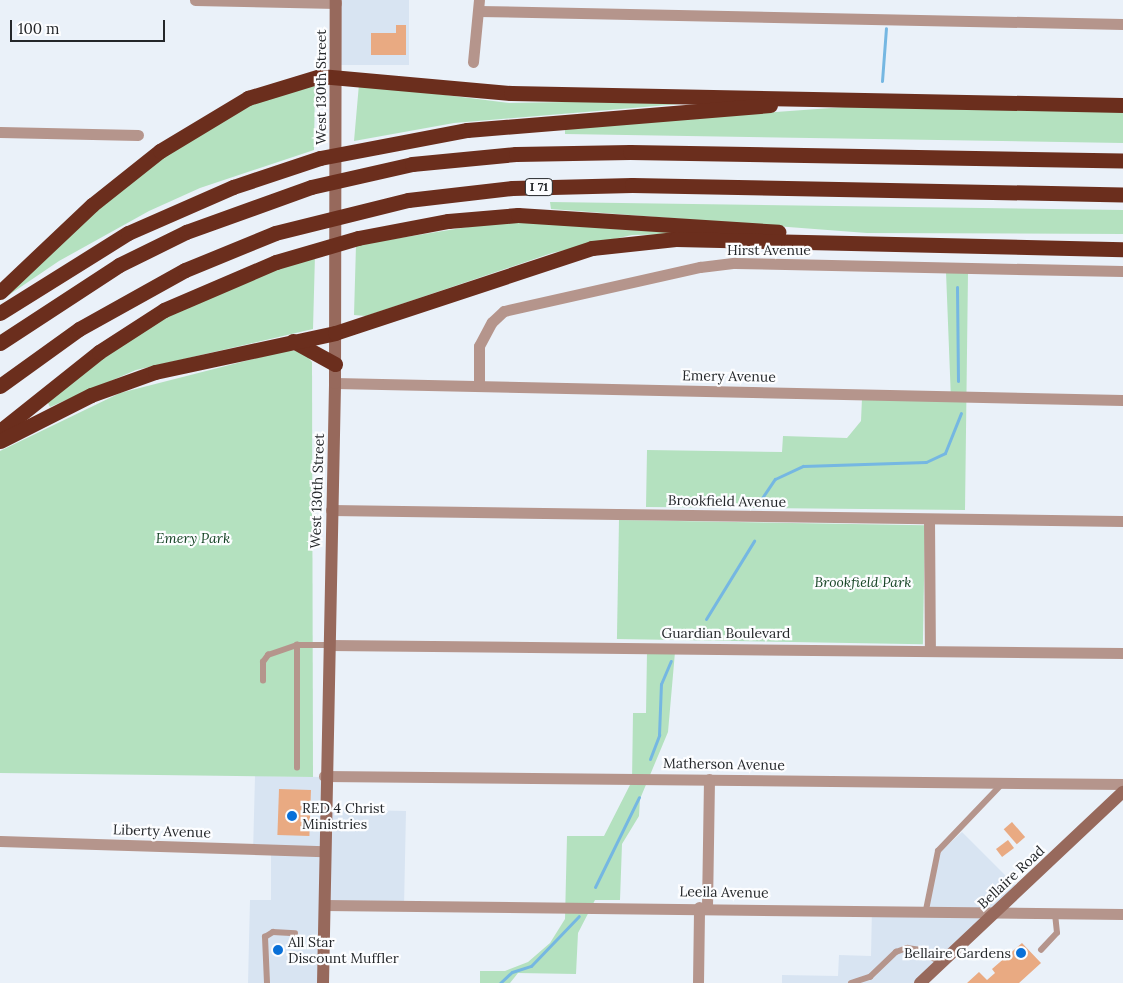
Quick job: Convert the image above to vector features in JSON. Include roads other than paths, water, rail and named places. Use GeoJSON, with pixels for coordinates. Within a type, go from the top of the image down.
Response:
{"type":"FeatureCollection","features":[{"type":"Feature","properties":{"kind":"highway"},"geometry":{"type":"LineString","coordinates":[[0,292],[92,205],[187,133],[274,87],[336,75],[511,93],[1123,105]]}},
{"type":"Feature","properties":{"kind":"highway"},"geometry":{"type":"LineString","coordinates":[[0,313],[137,229],[233,187],[320,158],[467,130],[823,100]]}},
{"type":"Feature","properties":{"kind":"highway"},"geometry":{"type":"LineString","coordinates":[[0,343],[119,265],[186,232],[311,187],[412,164],[516,154],[601,152],[1123,160]]}},
{"type":"Feature","properties":{"kind":"highway","name":"I 71"},"geometry":{"type":"LineString","coordinates":[[0,386],[79,329],[186,270],[283,231],[408,200],[512,188],[623,185],[1123,194]]}},
{"type":"Feature","properties":{"kind":"highway"},"geometry":{"type":"LineString","coordinates":[[0,431],[99,352],[164,310],[276,262],[384,232],[448,220],[552,216],[926,243]]}},
{"type":"Feature","properties":{"kind":"highway"},"geometry":{"type":"LineString","coordinates":[[0,441],[123,383],[293,341],[335,333],[558,257],[622,243],[676,239],[1047,245],[1123,249]]}},
{"type":"Feature","properties":{"kind":"highway"},"geometry":{"type":"LineString","coordinates":[[1047,245],[1123,241]]}},
{"type":"Feature","properties":{"kind":"highway"},"geometry":{"type":"LineString","coordinates":[[293,341],[335,364]]}},
{"type":"Feature","properties":{"kind":"main road","name":"West 130th Street"},"geometry":{"type":"LineString","coordinates":[[323,983],[324,776],[335,383],[336,1]]}},
{"type":"Feature","properties":{"kind":"main road","name":"Bellaire Road"},"geometry":{"type":"LineString","coordinates":[[920,983],[1123,792]]}},
{"type":"Feature","properties":{"kind":"street"},"geometry":{"type":"LineString","coordinates":[[195,0],[336,1]]}},
{"type":"Feature","properties":{"kind":"street"},"geometry":{"type":"LineString","coordinates":[[474,62],[479,6],[1123,24]]}},
{"type":"Feature","properties":{"kind":"street"},"geometry":{"type":"LineString","coordinates":[[0,132],[138,136]]}},
{"type":"Feature","properties":{"kind":"street","name":"Hirst Avenue"},"geometry":{"type":"LineString","coordinates":[[479,386],[479,346],[492,322],[504,311],[700,267],[735,263],[1123,271]]}},
{"type":"Feature","properties":{"kind":"street","name":"Emery Avenue"},"geometry":{"type":"LineString","coordinates":[[335,383],[1123,400]]}},
{"type":"Feature","properties":{"kind":"street","name":"Brookfield Avenue"},"geometry":{"type":"LineString","coordinates":[[331,510],[1123,521]]}},
{"type":"Feature","properties":{"kind":"street"},"geometry":{"type":"LineString","coordinates":[[929,519],[930,649]]}},
{"type":"Feature","properties":{"kind":"street","name":"Guardian Boulevard"},"geometry":{"type":"LineString","coordinates":[[329,644],[930,649],[1123,653]]}},
{"type":"Feature","properties":{"kind":"street","name":"Matherson Avenue"},"geometry":{"type":"LineString","coordinates":[[324,776],[1123,784]]}},
{"type":"Feature","properties":{"kind":"street"},"geometry":{"type":"LineString","coordinates":[[698,983],[708,779]]}},
{"type":"Feature","properties":{"kind":"street","name":"Liberty Avenue"},"geometry":{"type":"LineString","coordinates":[[0,841],[324,851]]}},
{"type":"Feature","properties":{"kind":"street","name":"Leeila Avenue"},"geometry":{"type":"LineString","coordinates":[[324,905],[703,907],[1123,914]]}},
{"type":"Feature","properties":{"kind":"lane"},"geometry":{"type":"LineString","coordinates":[[263,681],[263,662],[268,655],[297,645],[329,644]]}},
{"type":"Feature","properties":{"kind":"lane"},"geometry":{"type":"LineString","coordinates":[[297,645],[297,768]]}},
{"type":"Feature","properties":{"kind":"lane"},"geometry":{"type":"LineString","coordinates":[[926,910],[938,851],[1003,782]]}},
{"type":"Feature","properties":{"kind":"lane"},"geometry":{"type":"LineString","coordinates":[[1041,950],[1057,933],[1055,913]]}},
{"type":"Feature","properties":{"kind":"lane"},"geometry":{"type":"LineString","coordinates":[[267,983],[265,937],[273,932],[296,933]]}},
{"type":"Feature","properties":{"kind":"lane"},"geometry":{"type":"LineString","coordinates":[[851,983],[870,977],[896,952],[907,948],[921,950],[941,963]]}},
{"type":"Feature","properties":{"kind":"waterway"},"geometry":{"type":"LineString","coordinates":[[882,81],[886,28]]}},
{"type":"Feature","properties":{"kind":"waterway"},"geometry":{"type":"LineString","coordinates":[[957,287],[958,381]]}},
{"type":"Feature","properties":{"kind":"waterway"},"geometry":{"type":"LineString","coordinates":[[762,498],[775,479],[803,466],[926,462],[945,453],[961,413]]}},
{"type":"Feature","properties":{"kind":"waterway"},"geometry":{"type":"LineString","coordinates":[[706,619],[754,541]]}},
{"type":"Feature","properties":{"kind":"waterway"},"geometry":{"type":"LineString","coordinates":[[650,759],[659,735],[661,684],[671,661]]}},
{"type":"Feature","properties":{"kind":"waterway"},"geometry":{"type":"LineString","coordinates":[[595,887],[639,797]]}},
{"type":"Feature","properties":{"kind":"waterway"},"geometry":{"type":"LineString","coordinates":[[500,983],[512,972],[531,966],[579,916]]}},
{"type":"Feature","properties":{"kind":"place","name":"RED 4 Christ Ministries"},"geometry":{"type":"Point","coordinates":[292,816]}},
{"type":"Feature","properties":{"kind":"place","name":"All Star Discount Muffler"},"geometry":{"type":"Point","coordinates":[278,950]}},
{"type":"Feature","properties":{"kind":"place","name":"Bellaire Gardens"},"geometry":{"type":"Point","coordinates":[1021,953]}},
{"type":"Feature","properties":{"kind":"park label","name":"Emery Park"},"geometry":{"type":"Point","coordinates":[193,538]}},
{"type":"Feature","properties":{"kind":"park label","name":"Brookfield Park"},"geometry":{"type":"Point","coordinates":[863,582]}}]}
